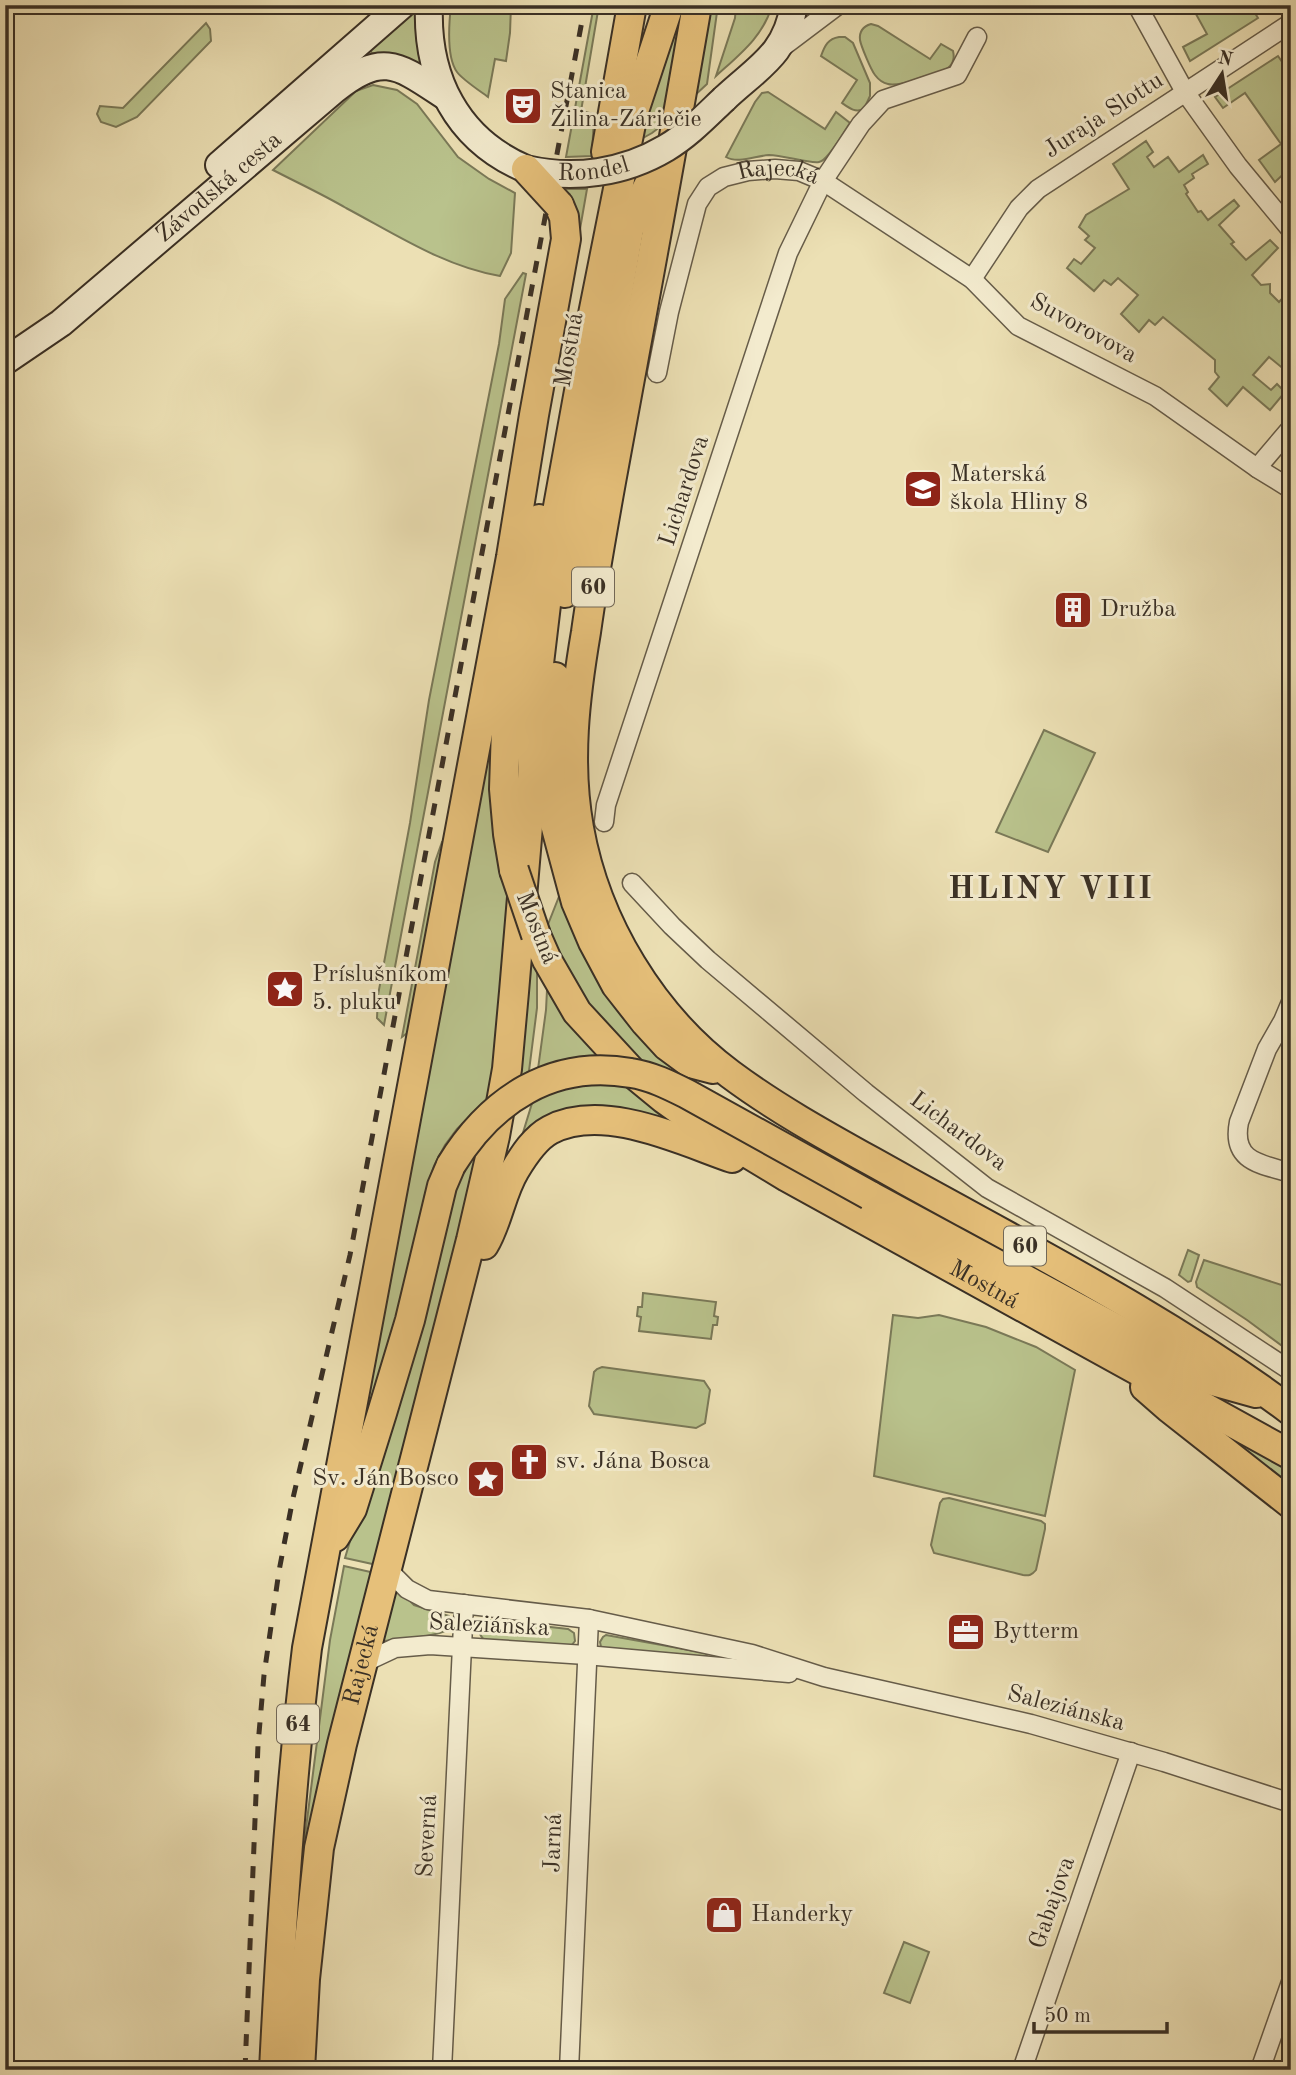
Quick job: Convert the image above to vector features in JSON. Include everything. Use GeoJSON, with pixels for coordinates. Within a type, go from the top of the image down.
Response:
{"type":"FeatureCollection","features":[{"type":"Feature","properties":{"kind":"main road","name":"Mostná"},"geometry":{"type":"LineString","coordinates":[[632,5],[530,563],[516,649],[504,759],[503,789],[514,870],[547,960],[577,1012],[636,1076],[696,1122],[787,1177],[1291,1455]]}},
{"type":"Feature","properties":{"kind":"main road"},"geometry":{"type":"LineString","coordinates":[[533,767],[532,722],[557,512],[633,114],[669,5]]}},
{"type":"Feature","properties":{"kind":"main road","name":"60"},"geometry":{"type":"LineString","coordinates":[[696,5],[594,576],[578,682],[572,760],[579,828],[594,884],[608,922],[647,987],[680,1027],[726,1072],[772,1104],[1164,1324],[1282,1404]]}},
{"type":"Feature","properties":{"kind":"main road"},"geometry":{"type":"LineString","coordinates":[[533,767],[558,642],[629,230],[667,147]]}},
{"type":"Feature","properties":{"kind":"main road"},"geometry":{"type":"LineString","coordinates":[[323,1558],[495,641],[566,239],[564,217],[556,201],[526,169]]}},
{"type":"Feature","properties":{"kind":"main road"},"geometry":{"type":"LineString","coordinates":[[495,641],[530,563],[524,473]]}},
{"type":"Feature","properties":{"kind":"main road"},"geometry":{"type":"LineString","coordinates":[[558,642],[550,777],[555,824],[576,902],[616,985],[645,1022],[667,1046],[690,1063],[726,1072]]}},
{"type":"Feature","properties":{"kind":"main road","name":"Rajecká"},"geometry":{"type":"LineString","coordinates":[[300,2070],[305,1979],[319,1848],[342,1744],[464,1268],[495,1136],[507,1069],[533,767]]}},
{"type":"Feature","properties":{"kind":"main road"},"geometry":{"type":"LineString","coordinates":[[323,1558],[352,1509],[410,1320],[439,1198],[451,1165],[475,1130],[511,1098],[538,1084],[586,1072],[632,1073],[660,1081],[1213,1381],[1282,1404]]}},
{"type":"Feature","properties":{"kind":"main road"},"geometry":{"type":"LineString","coordinates":[[464,1268],[486,1242],[512,1173],[524,1155],[550,1130],[569,1124],[591,1120],[651,1130],[787,1177]]}},
{"type":"Feature","properties":{"kind":"main road"},"geometry":{"type":"LineString","coordinates":[[1104,1350],[1168,1408],[1291,1504]]}},
{"type":"Feature","properties":{"kind":"main road","name":"64"},"geometry":{"type":"LineString","coordinates":[[274,2070],[283,1892],[297,1731],[307,1648],[323,1558]]}},
{"type":"Feature","properties":{"kind":"street","name":"Závodská cesta"},"geometry":{"type":"LineString","coordinates":[[5,359],[50,309],[402,5]]}},
{"type":"Feature","properties":{"kind":"street","name":"Rondel"},"geometry":{"type":"LineString","coordinates":[[429,5],[429,42],[445,96],[464,124],[499,155],[526,169],[561,175],[599,172],[636,162],[667,147],[694,127],[778,50],[788,29],[794,5]]}},
{"type":"Feature","properties":{"kind":"street"},"geometry":{"type":"LineString","coordinates":[[778,50],[838,5]]}},
{"type":"Feature","properties":{"kind":"street"},"geometry":{"type":"LineString","coordinates":[[1137,5],[1185,92],[1246,176],[1291,230]]}},
{"type":"Feature","properties":{"kind":"street","name":"Juraja Slottu"},"geometry":{"type":"LineString","coordinates":[[972,279],[1019,208],[1038,189],[1291,23]]}},
{"type":"Feature","properties":{"kind":"street","name":"Rajecká"},"geometry":{"type":"LineString","coordinates":[[657,373],[668,312],[697,204],[708,187],[724,177],[748,171],[775,169],[799,171],[823,181],[861,124],[883,100],[957,75],[978,37]]}},
{"type":"Feature","properties":{"kind":"street","name":"Závodská cesta"},"geometry":{"type":"LineString","coordinates":[[5,359],[61,323],[334,90],[359,72],[383,66],[397,68],[445,96]]}},
{"type":"Feature","properties":{"kind":"street","name":"Suvorovova"},"geometry":{"type":"LineString","coordinates":[[823,181],[972,279],[1018,326],[1155,396],[1291,489]]}},
{"type":"Feature","properties":{"kind":"street","name":"Lichardova"},"geometry":{"type":"LineString","coordinates":[[604,822],[606,805],[788,253],[823,181]]}},
{"type":"Feature","properties":{"kind":"street"},"geometry":{"type":"LineString","coordinates":[[1257,468],[1291,428]]}},
{"type":"Feature","properties":{"kind":"street","name":"Lichardova"},"geometry":{"type":"LineString","coordinates":[[632,883],[708,960],[866,1093],[987,1188],[1165,1288],[1291,1371]]}},
{"type":"Feature","properties":{"kind":"street"},"geometry":{"type":"LineString","coordinates":[[1291,1002],[1267,1049],[1239,1122],[1237,1134],[1239,1146],[1252,1161],[1291,1173]]}},
{"type":"Feature","properties":{"kind":"street","name":"Saleziánska"},"geometry":{"type":"LineString","coordinates":[[387,1569],[407,1589],[428,1600],[589,1619],[752,1654],[824,1677],[1031,1724],[1131,1752],[1291,1804]]}},
{"type":"Feature","properties":{"kind":"street","name":"Severná"},"geometry":{"type":"LineString","coordinates":[[442,2070],[464,1604]]}},
{"type":"Feature","properties":{"kind":"street","name":"Jarná"},"geometry":{"type":"LineString","coordinates":[[569,2070],[589,1619]]}},
{"type":"Feature","properties":{"kind":"street","name":"Saleziánska"},"geometry":{"type":"LineString","coordinates":[[363,1663],[396,1648],[430,1645],[586,1655],[824,1677]]}},
{"type":"Feature","properties":{"kind":"street","name":"Gabajova"},"geometry":{"type":"LineString","coordinates":[[1022,2070],[1131,1752]]}},
{"type":"Feature","properties":{"kind":"street"},"geometry":{"type":"LineString","coordinates":[[1260,2070],[1291,1982]]}},
{"type":"Feature","properties":{"kind":"green space"},"geometry":{"type":"Polygon","coordinates":[[[451,5],[511,5],[506,61],[495,59],[488,97],[463,78],[454,66],[449,40],[451,5]]]}},
{"type":"Feature","properties":{"kind":"green space"},"geometry":{"type":"Polygon","coordinates":[[[594,5],[599,5],[581,111],[594,114],[592,156],[566,157],[594,5]]]}},
{"type":"Feature","properties":{"kind":"green space"},"geometry":{"type":"Polygon","coordinates":[[[678,5],[685,5],[665,123],[634,143],[678,5]]]}},
{"type":"Feature","properties":{"kind":"green space"},"geometry":{"type":"Polygon","coordinates":[[[708,5],[718,5],[707,84],[692,98],[708,5]]]}},
{"type":"Feature","properties":{"kind":"green space"},"geometry":{"type":"Polygon","coordinates":[[[736,5],[772,5],[757,36],[716,76],[735,18],[736,5]]]}},
{"type":"Feature","properties":{"kind":"green space"},"geometry":{"type":"Polygon","coordinates":[[[1191,5],[1250,5],[1258,18],[1190,61],[1183,47],[1207,34],[1191,5]]]}},
{"type":"Feature","properties":{"kind":"green space"},"geometry":{"type":"Polygon","coordinates":[[[417,6],[424,64],[421,66],[397,55],[372,53],[370,50],[417,6]]]}},
{"type":"Feature","properties":{"kind":"green space"},"geometry":{"type":"Polygon","coordinates":[[[206,23],[210,29],[211,41],[137,117],[116,127],[101,122],[97,114],[100,106],[123,108],[206,23]]]}},
{"type":"Feature","properties":{"kind":"green space"},"geometry":{"type":"Polygon","coordinates":[[[871,24],[930,59],[941,44],[953,51],[952,62],[945,70],[926,77],[900,84],[884,83],[873,72],[860,40],[862,29],[871,24]]]}},
{"type":"Feature","properties":{"kind":"green space"},"geometry":{"type":"Polygon","coordinates":[[[845,37],[853,43],[870,83],[870,96],[861,110],[852,109],[842,103],[857,80],[821,56],[827,43],[845,37]]]}},
{"type":"Feature","properties":{"kind":"green space"},"geometry":{"type":"Polygon","coordinates":[[[1278,56],[1291,75],[1291,167],[1275,182],[1259,160],[1281,144],[1245,93],[1223,108],[1215,97],[1278,56]]]}},
{"type":"Feature","properties":{"kind":"green space"},"geometry":{"type":"Polygon","coordinates":[[[373,85],[397,90],[417,104],[458,157],[515,193],[511,253],[500,276],[480,272],[440,257],[273,170],[356,91],[373,85]]]}},
{"type":"Feature","properties":{"kind":"green space"},"geometry":{"type":"Polygon","coordinates":[[[768,92],[825,129],[836,112],[850,123],[832,151],[819,162],[769,155],[741,160],[726,157],[755,102],[762,93],[768,92]]]}},
{"type":"Feature","properties":{"kind":"green space"},"geometry":{"type":"Polygon","coordinates":[[[1146,141],[1153,152],[1147,157],[1154,167],[1168,157],[1179,172],[1203,155],[1208,164],[1192,174],[1194,178],[1184,185],[1188,192],[1186,194],[1198,212],[1201,211],[1208,220],[1234,200],[1239,206],[1219,225],[1234,242],[1231,244],[1246,260],[1270,240],[1278,248],[1252,275],[1261,285],[1270,284],[1270,293],[1279,302],[1291,289],[1291,375],[1269,357],[1253,375],[1271,390],[1277,384],[1285,392],[1270,410],[1243,387],[1227,406],[1209,389],[1219,377],[1215,372],[1215,360],[1163,317],[1155,325],[1149,320],[1139,332],[1121,314],[1138,295],[1118,278],[1111,285],[1104,280],[1094,291],[1067,268],[1074,259],[1081,264],[1095,248],[1085,240],[1089,236],[1079,227],[1086,215],[1129,189],[1113,164],[1146,141]]]}},
{"type":"Feature","properties":{"kind":"green space"},"geometry":{"type":"Polygon","coordinates":[[[587,189],[580,229],[577,212],[565,190],[587,189]]]}},
{"type":"Feature","properties":{"kind":"green space"},"geometry":{"type":"Polygon","coordinates":[[[523,273],[526,274],[384,1025],[377,1018],[378,995],[410,823],[429,700],[499,344],[505,299],[523,273]]]}},
{"type":"Feature","properties":{"kind":"green space"},"geometry":{"type":"Polygon","coordinates":[[[493,727],[500,869],[509,902],[492,1094],[457,1129],[434,1166],[425,1194],[402,1315],[365,1433],[359,1434],[493,727]]]}},
{"type":"Feature","properties":{"kind":"green space"},"geometry":{"type":"Polygon","coordinates":[[[1044,730],[1095,753],[1048,852],[996,832],[1044,730]]]}},
{"type":"Feature","properties":{"kind":"green space"},"geometry":{"type":"Polygon","coordinates":[[[442,842],[446,842],[410,1031],[402,1037],[435,862],[442,842]]]}},
{"type":"Feature","properties":{"kind":"green space"},"geometry":{"type":"Polygon","coordinates":[[[560,894],[691,1078],[636,1059],[589,1005],[573,980],[547,927],[560,894]]]}},
{"type":"Feature","properties":{"kind":"green space"},"geometry":{"type":"Polygon","coordinates":[[[530,957],[537,970],[537,1008],[529,1071],[518,1078],[530,957]]]}},
{"type":"Feature","properties":{"kind":"green space"},"geometry":{"type":"Polygon","coordinates":[[[547,990],[571,1025],[600,1055],[579,1057],[538,1069],[547,990]]]}},
{"type":"Feature","properties":{"kind":"green space"},"geometry":{"type":"Polygon","coordinates":[[[587,1083],[631,1086],[682,1131],[522,1136],[533,1100],[564,1088],[587,1083]]]}},
{"type":"Feature","properties":{"kind":"green space"},"geometry":{"type":"Polygon","coordinates":[[[483,1140],[377,1565],[345,1558],[457,1180],[483,1140]]]}},
{"type":"Feature","properties":{"kind":"green space"},"geometry":{"type":"Polygon","coordinates":[[[1188,1250],[1199,1255],[1191,1281],[1188,1282],[1179,1275],[1188,1250]]]}},
{"type":"Feature","properties":{"kind":"green space"},"geometry":{"type":"Polygon","coordinates":[[[1204,1260],[1291,1288],[1291,1350],[1197,1287],[1196,1282],[1204,1260]]]}},
{"type":"Feature","properties":{"kind":"green space"},"geometry":{"type":"Polygon","coordinates":[[[643,1293],[716,1302],[714,1316],[718,1317],[717,1325],[713,1325],[711,1339],[639,1331],[641,1317],[637,1316],[638,1307],[642,1307],[643,1293]]]}},
{"type":"Feature","properties":{"kind":"green space"},"geometry":{"type":"Polygon","coordinates":[[[893,1315],[918,1318],[939,1315],[986,1327],[1036,1347],[1075,1370],[1045,1516],[874,1476],[893,1315]]]}},
{"type":"Feature","properties":{"kind":"green space"},"geometry":{"type":"Polygon","coordinates":[[[602,1367],[704,1381],[710,1390],[705,1423],[696,1428],[594,1414],[589,1406],[594,1372],[602,1367]]]}},
{"type":"Feature","properties":{"kind":"green space"},"geometry":{"type":"Polygon","coordinates":[[[1198,1416],[1291,1469],[1291,1490],[1198,1416]]]}},
{"type":"Feature","properties":{"kind":"green space"},"geometry":{"type":"Polygon","coordinates":[[[949,1498],[1045,1524],[1036,1570],[1030,1575],[1023,1575],[934,1553],[931,1545],[940,1503],[949,1498]]]}},
{"type":"Feature","properties":{"kind":"green space"},"geometry":{"type":"Polygon","coordinates":[[[344,1566],[375,1573],[289,2070],[294,1922],[330,1640],[344,1566]]]}},
{"type":"Feature","properties":{"kind":"green space"},"geometry":{"type":"Polygon","coordinates":[[[397,1587],[414,1605],[449,1616],[448,1630],[432,1635],[380,1642],[394,1589],[397,1587]]]}},
{"type":"Feature","properties":{"kind":"green space"},"geometry":{"type":"Polygon","coordinates":[[[488,1620],[568,1629],[574,1633],[575,1641],[571,1646],[484,1640],[479,1628],[481,1623],[488,1620]]]}},
{"type":"Feature","properties":{"kind":"green space"},"geometry":{"type":"Polygon","coordinates":[[[606,1635],[706,1653],[707,1657],[705,1659],[605,1649],[600,1642],[606,1635]]]}},
{"type":"Feature","properties":{"kind":"green space"},"geometry":{"type":"Polygon","coordinates":[[[904,1942],[929,1952],[910,2003],[884,1993],[904,1942]]]}},
{"type":"Feature","properties":{"kind":"railway"},"geometry":{"type":"LineString","coordinates":[[245,2070],[258,1745],[264,1675],[279,1571],[293,1498],[350,1255],[585,5]]}},
{"type":"Feature","properties":{"kind":"place","name":"Stanica Žilina-Záriečie"},"geometry":{"type":"Point","coordinates":[523,106]}},
{"type":"Feature","properties":{"kind":"place","name":"Materská škola Hliny 8"},"geometry":{"type":"Point","coordinates":[923,489]}},
{"type":"Feature","properties":{"kind":"place","name":"Družba"},"geometry":{"type":"Point","coordinates":[1073,610]}},
{"type":"Feature","properties":{"kind":"place","name":"Príslušníkom 5. pluku"},"geometry":{"type":"Point","coordinates":[285,989]}},
{"type":"Feature","properties":{"kind":"place","name":"sv. Jána Bosca"},"geometry":{"type":"Point","coordinates":[529,1462]}},
{"type":"Feature","properties":{"kind":"place","name":"Sv. Ján Bosco"},"geometry":{"type":"Point","coordinates":[486,1479]}},
{"type":"Feature","properties":{"kind":"place","name":"Bytterm"},"geometry":{"type":"Point","coordinates":[966,1632]}},
{"type":"Feature","properties":{"kind":"place","name":"Handerky"},"geometry":{"type":"Point","coordinates":[724,1915]}},
{"type":"Feature","properties":{"kind":"district","name":"HLINY VIII"},"geometry":{"type":"Point","coordinates":[1051,890]}}]}
